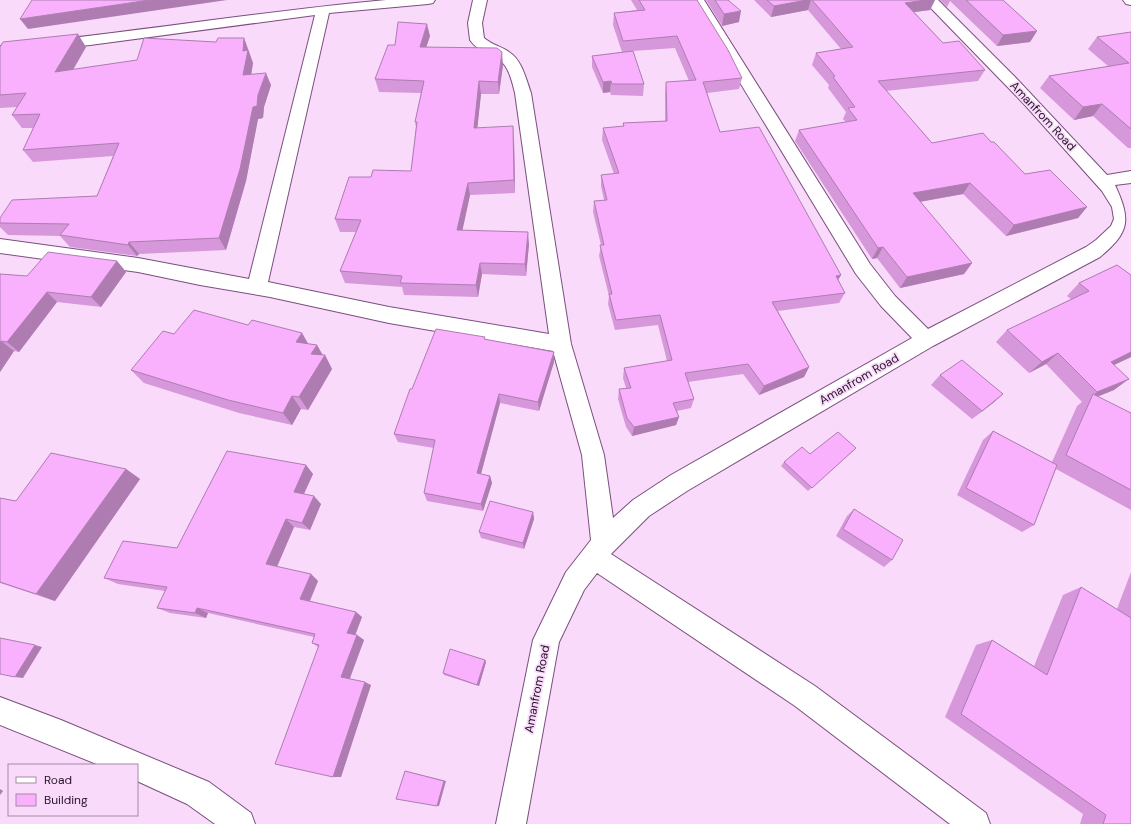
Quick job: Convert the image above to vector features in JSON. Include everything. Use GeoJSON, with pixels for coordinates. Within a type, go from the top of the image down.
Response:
{"type":"FeatureCollection","features":[{"type":"Feature","properties":{"kind":"street"},"geometry":{"type":"LineString","coordinates":[[0,50],[90,41],[322,10],[428,0]]}},
{"type":"Feature","properties":{"kind":"street"},"geometry":{"type":"LineString","coordinates":[[480,0],[475,23],[477,40],[487,48],[504,55],[516,72],[523,93],[561,344],[593,455],[599,550],[805,696],[975,824]]}},
{"type":"Feature","properties":{"kind":"street"},"geometry":{"type":"LineString","coordinates":[[697,0],[863,269],[888,301],[926,340]]}},
{"type":"Feature","properties":{"kind":"street","name":"Amanfrom Road"},"geometry":{"type":"LineString","coordinates":[[511,824],[546,640],[575,580],[599,550],[642,508],[679,483],[926,340],[1093,252],[1110,238],[1125,233],[1123,213],[1116,198],[1103,181],[961,30],[930,0]]}},
{"type":"Feature","properties":{"kind":"street"},"geometry":{"type":"LineString","coordinates":[[257,288],[322,10]]}},
{"type":"Feature","properties":{"kind":"street"},"geometry":{"type":"LineString","coordinates":[[1103,181],[1131,177]]}},
{"type":"Feature","properties":{"kind":"street"},"geometry":{"type":"LineString","coordinates":[[0,246],[138,265],[389,315],[561,344]]}},
{"type":"Feature","properties":{"kind":"street"},"geometry":{"type":"LineString","coordinates":[[0,711],[61,734],[132,764]]}},
{"type":"Feature","properties":{"kind":"street"},"geometry":{"type":"LineString","coordinates":[[138,766],[198,793],[240,824]]}},
{"type":"Feature","properties":{"kind":"building"},"geometry":{"type":"Polygon","coordinates":[[[32,0],[150,0],[20,19],[32,0]]]}},
{"type":"Feature","properties":{"kind":"building"},"geometry":{"type":"Polygon","coordinates":[[[639,0],[697,0],[728,50],[742,78],[703,82],[720,132],[759,127],[841,275],[836,276],[845,293],[772,302],[809,367],[764,386],[748,364],[685,373],[694,399],[673,403],[679,417],[634,427],[627,418],[619,389],[631,388],[624,368],[672,360],[660,315],[616,320],[609,294],[612,294],[600,245],[604,245],[594,201],[607,200],[601,175],[619,173],[603,128],[624,126],[623,123],[667,121],[666,82],[696,80],[677,36],[623,41],[614,13],[645,10],[639,0]]]}},
{"type":"Feature","properties":{"kind":"building"},"geometry":{"type":"Polygon","coordinates":[[[715,0],[728,0],[741,11],[724,14],[715,0]]]}},
{"type":"Feature","properties":{"kind":"building"},"geometry":{"type":"Polygon","coordinates":[[[767,0],[807,0],[774,6],[767,0]]]}},
{"type":"Feature","properties":{"kind":"building"},"geometry":{"type":"Polygon","coordinates":[[[812,0],[926,0],[905,3],[943,43],[959,41],[985,70],[878,81],[932,143],[983,133],[991,142],[994,142],[1025,174],[1050,170],[1087,207],[1014,225],[970,183],[913,193],[972,263],[907,277],[883,247],[878,248],[799,130],[857,120],[848,108],[855,107],[833,77],[835,76],[816,53],[853,47],[812,0]]]}},
{"type":"Feature","properties":{"kind":"building"},"geometry":{"type":"Polygon","coordinates":[[[966,0],[1003,0],[1037,31],[1003,35],[966,0]]]}},
{"type":"Feature","properties":{"kind":"building"},"geometry":{"type":"Polygon","coordinates":[[[398,22],[427,24],[420,47],[497,48],[502,52],[498,82],[479,81],[474,128],[513,126],[514,180],[468,183],[457,230],[528,232],[525,264],[480,263],[476,285],[400,283],[402,276],[340,271],[361,220],[335,219],[349,177],[371,177],[373,170],[411,171],[417,122],[415,122],[424,81],[375,79],[388,45],[395,45],[398,22]]]}},
{"type":"Feature","properties":{"kind":"building"},"geometry":{"type":"Polygon","coordinates":[[[1131,32],[1131,129],[1102,104],[1083,107],[1049,76],[1129,63],[1097,37],[1131,32]]]}},
{"type":"Feature","properties":{"kind":"building"},"geometry":{"type":"Polygon","coordinates":[[[78,34],[55,72],[137,60],[144,38],[216,42],[218,38],[244,38],[243,51],[248,50],[243,75],[266,73],[258,95],[257,106],[253,107],[240,169],[219,238],[129,242],[128,245],[60,235],[69,224],[0,223],[0,218],[12,200],[97,196],[119,143],[23,150],[40,114],[12,115],[26,93],[0,95],[0,47],[3,42],[78,34]]]}},
{"type":"Feature","properties":{"kind":"building"},"geometry":{"type":"Polygon","coordinates":[[[633,51],[644,84],[612,84],[611,81],[603,82],[592,56],[633,51]]]}},
{"type":"Feature","properties":{"kind":"building"},"geometry":{"type":"Polygon","coordinates":[[[48,252],[117,261],[91,297],[47,292],[7,342],[1,341],[0,343],[0,274],[27,276],[48,252]]]}},
{"type":"Feature","properties":{"kind":"building"},"geometry":{"type":"Polygon","coordinates":[[[1117,265],[1131,275],[1131,352],[1111,362],[1129,379],[1097,392],[1058,353],[1042,362],[1007,330],[1089,291],[1079,283],[1117,265]]]}},
{"type":"Feature","properties":{"kind":"building"},"geometry":{"type":"Polygon","coordinates":[[[194,310],[248,325],[252,320],[302,333],[296,342],[317,345],[311,354],[325,355],[299,397],[292,396],[283,413],[228,400],[131,370],[163,331],[174,334],[194,310]]]}},
{"type":"Feature","properties":{"kind":"building"},"geometry":{"type":"Polygon","coordinates":[[[436,329],[485,337],[484,339],[554,352],[538,402],[499,394],[477,473],[490,476],[481,504],[424,493],[435,440],[394,434],[410,389],[412,389],[436,329]]]}},
{"type":"Feature","properties":{"kind":"building"},"geometry":{"type":"Polygon","coordinates":[[[962,360],[1003,394],[982,411],[940,375],[962,360]]]}},
{"type":"Feature","properties":{"kind":"building"},"geometry":{"type":"Polygon","coordinates":[[[1093,394],[1131,413],[1131,490],[1066,455],[1093,394]]]}},
{"type":"Feature","properties":{"kind":"building"},"geometry":{"type":"Polygon","coordinates":[[[993,431],[1057,465],[1034,525],[966,488],[993,431]]]}},
{"type":"Feature","properties":{"kind":"building"},"geometry":{"type":"Polygon","coordinates":[[[838,432],[856,448],[812,488],[784,462],[802,447],[810,454],[838,432]]]}},
{"type":"Feature","properties":{"kind":"building"},"geometry":{"type":"Polygon","coordinates":[[[227,451],[306,465],[294,492],[314,496],[302,523],[286,519],[266,564],[311,574],[300,599],[356,612],[347,633],[357,635],[341,677],[365,682],[333,777],[275,764],[319,645],[312,643],[315,634],[197,608],[195,613],[157,608],[167,587],[104,578],[123,541],[177,548],[227,451]]]}},
{"type":"Feature","properties":{"kind":"building"},"geometry":{"type":"Polygon","coordinates":[[[51,453],[126,469],[36,594],[0,582],[0,498],[16,501],[51,453]]]}},
{"type":"Feature","properties":{"kind":"building"},"geometry":{"type":"Polygon","coordinates":[[[490,501],[533,512],[523,543],[479,532],[490,501]]]}},
{"type":"Feature","properties":{"kind":"building"},"geometry":{"type":"Polygon","coordinates":[[[854,509],[903,540],[892,560],[843,529],[854,509]]]}},
{"type":"Feature","properties":{"kind":"building"},"geometry":{"type":"Polygon","coordinates":[[[1081,587],[1131,618],[1131,824],[1103,824],[1106,815],[961,714],[992,640],[1047,675],[1081,587]]]}},
{"type":"Feature","properties":{"kind":"building"},"geometry":{"type":"Polygon","coordinates":[[[0,638],[35,645],[15,677],[0,674],[0,638]]]}},
{"type":"Feature","properties":{"kind":"building"},"geometry":{"type":"Polygon","coordinates":[[[450,649],[485,660],[477,685],[443,673],[450,649]]]}},
{"type":"Feature","properties":{"kind":"building"},"geometry":{"type":"Polygon","coordinates":[[[405,771],[444,781],[437,806],[396,799],[405,771]]]}}]}
